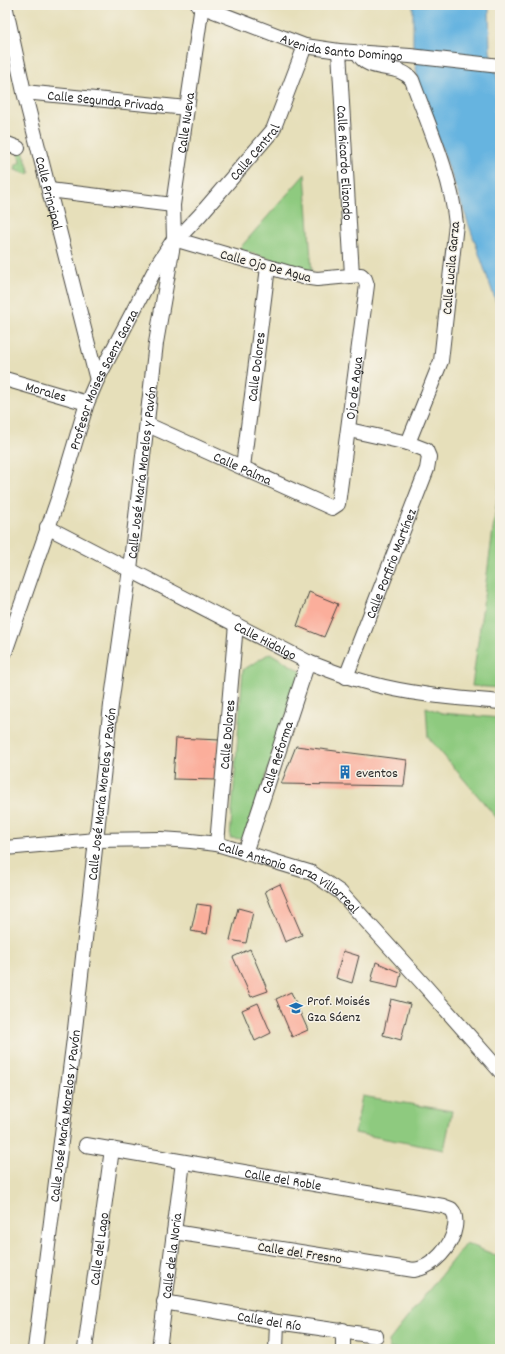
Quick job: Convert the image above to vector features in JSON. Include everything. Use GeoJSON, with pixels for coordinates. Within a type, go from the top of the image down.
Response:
{"type":"FeatureCollection","features":[{"type":"Feature","properties":{"kind":"street","name":"Calle Principal"},"geometry":{"type":"LineString","coordinates":[[5,5],[24,92],[97,380]]}},
{"type":"Feature","properties":{"kind":"street","name":"Avenida Santo Domingo"},"geometry":{"type":"LineString","coordinates":[[200,5],[219,9],[305,46],[358,53],[410,56],[496,65]]}},
{"type":"Feature","properties":{"kind":"street","name":"Calle Nueva"},"geometry":{"type":"LineString","coordinates":[[174,239],[173,205],[200,5]]}},
{"type":"Feature","properties":{"kind":"street","name":"Calle Central"},"geometry":{"type":"LineString","coordinates":[[174,239],[195,220],[273,130],[305,46]]}},
{"type":"Feature","properties":{"kind":"street","name":"Calle Ricardo Elizondo"},"geometry":{"type":"LineString","coordinates":[[339,51],[356,275]]}},
{"type":"Feature","properties":{"kind":"street","name":"Calle Lucila Garza"},"geometry":{"type":"LineString","coordinates":[[358,53],[366,63],[406,73],[412,80],[454,202],[456,224],[440,361],[408,443]]}},
{"type":"Feature","properties":{"kind":"street","name":"Calle Segunda Privada"},"geometry":{"type":"LineString","coordinates":[[24,92],[186,108]]}},
{"type":"Feature","properties":{"kind":"street"},"geometry":{"type":"LineString","coordinates":[[49,190],[173,205]]}},
{"type":"Feature","properties":{"kind":"street","name":"Calle Ojo De Agua"},"geometry":{"type":"LineString","coordinates":[[174,239],[303,277],[317,279],[356,275]]}},
{"type":"Feature","properties":{"kind":"street","name":"Profesor Moises Saenz Garza"},"geometry":{"type":"LineString","coordinates":[[5,652],[59,496],[87,403],[97,380],[159,262],[174,239]]}},
{"type":"Feature","properties":{"kind":"street","name":"Calle José María Morelos y Pavón"},"geometry":{"type":"LineString","coordinates":[[35,1349],[74,1038],[111,705],[148,425],[156,343],[174,239]]}},
{"type":"Feature","properties":{"kind":"street","name":"Calle Dolores"},"geometry":{"type":"LineString","coordinates":[[243,467],[268,267]]}},
{"type":"Feature","properties":{"kind":"street","name":"Ojo de Agua"},"geometry":{"type":"LineString","coordinates":[[338,504],[367,285],[365,279],[356,275]]}},
{"type":"Feature","properties":{"kind":"street","name":"Morales"},"geometry":{"type":"LineString","coordinates":[[5,379],[87,403]]}},
{"type":"Feature","properties":{"kind":"street","name":"Calle Palma"},"geometry":{"type":"LineString","coordinates":[[148,425],[332,508],[338,504]]}},
{"type":"Feature","properties":{"kind":"street"},"geometry":{"type":"LineString","coordinates":[[349,430],[408,443]]}},
{"type":"Feature","properties":{"kind":"street","name":"Calle Porfirio Martínez"},"geometry":{"type":"LineString","coordinates":[[346,677],[427,469],[429,457],[426,450],[408,443]]}},
{"type":"Feature","properties":{"kind":"street","name":"Calle Hidalgo"},"geometry":{"type":"LineString","coordinates":[[47,527],[308,662],[346,677],[371,684],[431,696],[500,702]]}},
{"type":"Feature","properties":{"kind":"street","name":"Calle Dolores"},"geometry":{"type":"LineString","coordinates":[[217,844],[236,624]]}},
{"type":"Feature","properties":{"kind":"street","name":"Calle Reforma"},"geometry":{"type":"LineString","coordinates":[[245,853],[308,662]]}},
{"type":"Feature","properties":{"kind":"street","name":"Calle Antonio Garza Villarreal"},"geometry":{"type":"LineString","coordinates":[[5,848],[96,840],[162,839],[217,844],[312,873],[340,892],[426,986],[500,1071]]}},
{"type":"Feature","properties":{"kind":"street","name":"Calle del Roble"},"geometry":{"type":"LineString","coordinates":[[86,1145],[298,1180],[443,1206],[454,1211],[455,1224],[452,1240],[441,1254],[426,1266]]}},
{"type":"Feature","properties":{"kind":"street","name":"Calle del Lago"},"geometry":{"type":"LineString","coordinates":[[85,1349],[112,1149]]}},
{"type":"Feature","properties":{"kind":"street","name":"Calle de la Noria"},"geometry":{"type":"LineString","coordinates":[[163,1348],[164,1302],[183,1162]]}},
{"type":"Feature","properties":{"kind":"street","name":"Calle del Fresno"},"geometry":{"type":"LineString","coordinates":[[174,1232],[400,1269],[414,1270],[426,1266]]}},
{"type":"Feature","properties":{"kind":"street","name":"Calle del Río"},"geometry":{"type":"LineString","coordinates":[[164,1302],[277,1322],[343,1330],[376,1336]]}},
{"type":"Feature","properties":{"kind":"street"},"geometry":{"type":"LineString","coordinates":[[276,1349],[277,1322]]}},
{"type":"Feature","properties":{"kind":"street"},"geometry":{"type":"LineString","coordinates":[[343,1330],[343,1349]]}},
{"type":"Feature","properties":{"kind":"green space"},"geometry":{"type":"Polygon","coordinates":[[[22,147],[30,173],[27,174],[15,170],[16,165],[20,162],[18,148],[22,147]]]}},
{"type":"Feature","properties":{"kind":"green space"},"geometry":{"type":"Polygon","coordinates":[[[305,174],[312,272],[239,249],[305,174]]]}},
{"type":"Feature","properties":{"kind":"green space"},"geometry":{"type":"Polygon","coordinates":[[[500,478],[500,688],[472,686],[500,478]]]}},
{"type":"Feature","properties":{"kind":"green space"},"geometry":{"type":"Polygon","coordinates":[[[270,653],[302,672],[244,839],[230,838],[243,670],[270,653]]]}},
{"type":"Feature","properties":{"kind":"green space"},"geometry":{"type":"Polygon","coordinates":[[[426,707],[442,713],[500,718],[500,822],[428,737],[426,707]]]}},
{"type":"Feature","properties":{"kind":"green space"},"geometry":{"type":"Polygon","coordinates":[[[362,1096],[452,1111],[444,1150],[355,1133],[362,1096]]]}},
{"type":"Feature","properties":{"kind":"green space"},"geometry":{"type":"Polygon","coordinates":[[[466,1243],[500,1257],[500,1349],[389,1349],[389,1341],[466,1243]]]}},
{"type":"Feature","properties":{"kind":"water"},"geometry":{"type":"Polygon","coordinates":[[[413,5],[489,5],[490,51],[500,89],[500,313],[418,81],[413,46],[413,5]]]}},
{"type":"Feature","properties":{"kind":"building"},"geometry":{"type":"Polygon","coordinates":[[[309,592],[338,604],[324,637],[297,626],[309,592]]]}},
{"type":"Feature","properties":{"kind":"building"},"geometry":{"type":"Polygon","coordinates":[[[176,738],[220,740],[217,780],[173,779],[176,738]]]}},
{"type":"Feature","properties":{"kind":"building","name":"eventos"},"geometry":{"type":"Polygon","coordinates":[[[296,746],[407,760],[404,786],[281,784],[296,746]]]}},
{"type":"Feature","properties":{"kind":"building"},"geometry":{"type":"Polygon","coordinates":[[[280,884],[302,935],[285,942],[265,891],[280,884]]]}},
{"type":"Feature","properties":{"kind":"building"},"geometry":{"type":"Polygon","coordinates":[[[197,904],[211,906],[207,934],[191,931],[197,904]]]}},
{"type":"Feature","properties":{"kind":"building"},"geometry":{"type":"Polygon","coordinates":[[[238,908],[253,912],[246,943],[230,940],[238,908]]]}},
{"type":"Feature","properties":{"kind":"building"},"geometry":{"type":"Polygon","coordinates":[[[250,949],[268,991],[251,997],[233,957],[250,949]]]}},
{"type":"Feature","properties":{"kind":"building"},"geometry":{"type":"Polygon","coordinates":[[[343,951],[359,956],[352,983],[336,978],[343,951]]]}},
{"type":"Feature","properties":{"kind":"building"},"geometry":{"type":"Polygon","coordinates":[[[376,962],[401,973],[398,988],[371,982],[376,962]]]}},
{"type":"Feature","properties":{"kind":"building"},"geometry":{"type":"Polygon","coordinates":[[[291,992],[308,1030],[292,1037],[276,999],[291,992]]]}},
{"type":"Feature","properties":{"kind":"building"},"geometry":{"type":"Polygon","coordinates":[[[391,999],[410,1004],[401,1040],[383,1035],[391,999]]]}},
{"type":"Feature","properties":{"kind":"building"},"geometry":{"type":"Polygon","coordinates":[[[258,1003],[271,1033],[255,1041],[242,1010],[258,1003]]]}},
{"type":"Feature","properties":{"kind":"place","name":"eventos"},"geometry":{"type":"Point","coordinates":[345,772]}},
{"type":"Feature","properties":{"kind":"place","name":"Prof. Moisés Gza Sáenz"},"geometry":{"type":"Point","coordinates":[296,1008]}}]}
